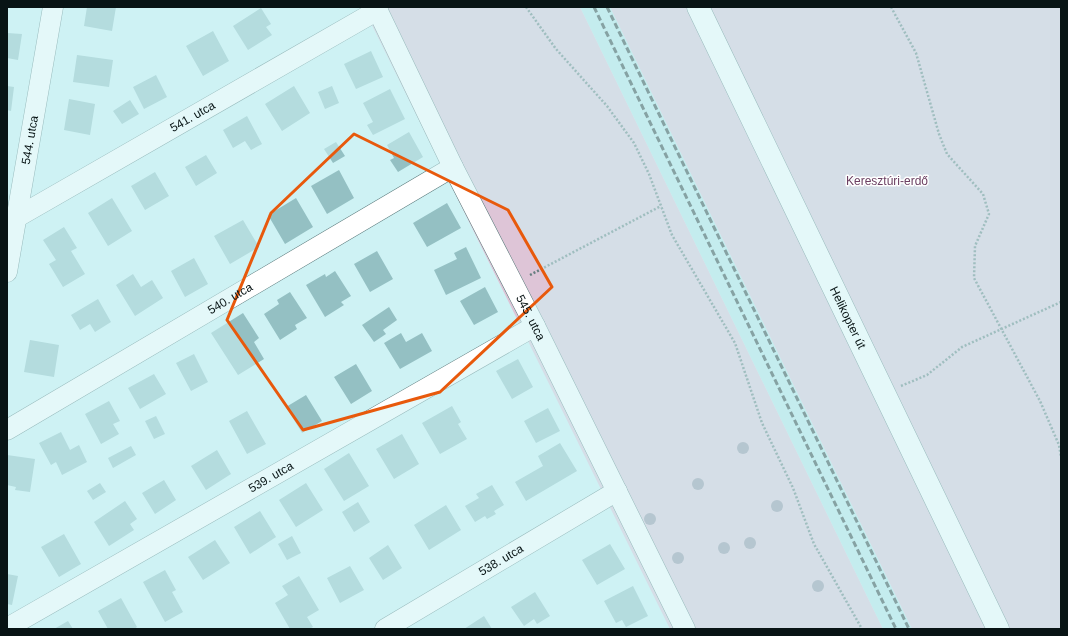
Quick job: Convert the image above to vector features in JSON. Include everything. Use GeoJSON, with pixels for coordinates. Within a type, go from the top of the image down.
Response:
{"type":"FeatureCollection","features":[{"type":"Feature","properties":{"kind":"street","name":"544. utca"},"geometry":{"type":"LineString","coordinates":[[7,272],[12,220],[53,7]]}},
{"type":"Feature","properties":{"kind":"street","name":"Helikopter út"},"geometry":{"type":"LineString","coordinates":[[698,7],[998,629]]}},
{"type":"Feature","properties":{"kind":"street","name":"541. utca"},"geometry":{"type":"LineString","coordinates":[[12,220],[377,8]]}},
{"type":"Feature","properties":{"kind":"street","name":"545. utca"},"geometry":{"type":"LineString","coordinates":[[377,8],[453,167],[535,326],[685,629]]}},
{"type":"Feature","properties":{"kind":"street","name":"540. utca"},"geometry":{"type":"LineString","coordinates":[[7,430],[453,167]]}},
{"type":"Feature","properties":{"kind":"street","name":"539. utca"},"geometry":{"type":"LineString","coordinates":[[7,628],[535,326]]}},
{"type":"Feature","properties":{"kind":"street","name":"538. utca"},"geometry":{"type":"LineString","coordinates":[[385,629],[617,491]]}},
{"type":"Feature","properties":{"kind":"path"},"geometry":{"type":"LineString","coordinates":[[526,7],[556,49],[623,126],[649,174],[672,235],[735,343],[762,423],[793,488],[814,544],[862,629]]}},
{"type":"Feature","properties":{"kind":"path"},"geometry":{"type":"LineString","coordinates":[[891,7],[916,53],[946,154],[983,194],[989,214],[975,246],[974,278],[1040,401],[1059,445],[1061,457]]}},
{"type":"Feature","properties":{"kind":"path"},"geometry":{"type":"LineString","coordinates":[[513,284],[661,206]]}},
{"type":"Feature","properties":{"kind":"path"},"geometry":{"type":"LineString","coordinates":[[885,393],[926,375],[962,347],[1061,302]]}},
{"type":"Feature","properties":{"kind":"highlighted area"},"geometry":{"type":"Polygon","coordinates":[[[354,134],[508,210],[552,287],[440,392],[303,430],[227,320],[271,213],[354,134]]]}},
{"type":"Feature","properties":{"kind":"shaded area"},"geometry":{"type":"Polygon","coordinates":[[[580,7],[610,7],[912,629],[883,629],[580,7]]]}},
{"type":"Feature","properties":{"kind":"green space"},"geometry":{"type":"Polygon","coordinates":[[[363,7],[580,7],[883,629],[670,629],[363,7]]]}},
{"type":"Feature","properties":{"kind":"green space","name":"Keresztúri-erdő"},"geometry":{"type":"Polygon","coordinates":[[[610,7],[1061,7],[1061,629],[912,629],[610,7]]]}},
{"type":"Feature","properties":{"kind":"building"},"geometry":{"type":"Polygon","coordinates":[[[87,7],[116,7],[112,31],[84,26],[87,7]]]}},
{"type":"Feature","properties":{"kind":"building"},"geometry":{"type":"Polygon","coordinates":[[[261,8],[271,24],[266,27],[272,35],[248,50],[233,26],[261,8]]]}},
{"type":"Feature","properties":{"kind":"building"},"geometry":{"type":"Polygon","coordinates":[[[213,31],[229,61],[203,76],[186,46],[213,31]]]}},
{"type":"Feature","properties":{"kind":"building"},"geometry":{"type":"Polygon","coordinates":[[[7,33],[22,34],[18,60],[7,58],[7,33]]]}},
{"type":"Feature","properties":{"kind":"building"},"geometry":{"type":"Polygon","coordinates":[[[371,51],[383,77],[356,89],[344,64],[371,51]]]}},
{"type":"Feature","properties":{"kind":"building"},"geometry":{"type":"Polygon","coordinates":[[[77,55],[113,60],[109,87],[73,82],[77,55]]]}},
{"type":"Feature","properties":{"kind":"building"},"geometry":{"type":"Polygon","coordinates":[[[156,75],[167,97],[144,109],[133,87],[156,75]]]}},
{"type":"Feature","properties":{"kind":"building"},"geometry":{"type":"Polygon","coordinates":[[[7,86],[14,87],[11,111],[7,110],[7,86]]]}},
{"type":"Feature","properties":{"kind":"building"},"geometry":{"type":"Polygon","coordinates":[[[294,86],[310,113],[282,131],[265,104],[294,86]]]}},
{"type":"Feature","properties":{"kind":"building"},"geometry":{"type":"Polygon","coordinates":[[[332,86],[339,103],[325,109],[318,92],[332,86]]]}},
{"type":"Feature","properties":{"kind":"building"},"geometry":{"type":"Polygon","coordinates":[[[390,89],[405,119],[373,135],[367,125],[373,122],[363,103],[390,89]]]}},
{"type":"Feature","properties":{"kind":"building"},"geometry":{"type":"Polygon","coordinates":[[[69,99],[95,104],[90,135],[64,130],[69,99]]]}},
{"type":"Feature","properties":{"kind":"building"},"geometry":{"type":"Polygon","coordinates":[[[130,100],[139,114],[122,124],[113,111],[130,100]]]}},
{"type":"Feature","properties":{"kind":"building"},"geometry":{"type":"Polygon","coordinates":[[[247,116],[262,144],[251,150],[245,141],[233,148],[223,130],[247,116]]]}},
{"type":"Feature","properties":{"kind":"building"},"geometry":{"type":"Polygon","coordinates":[[[409,132],[423,157],[398,172],[390,160],[394,158],[387,145],[409,132]]]}},
{"type":"Feature","properties":{"kind":"building"},"geometry":{"type":"Polygon","coordinates":[[[336,142],[345,156],[333,163],[324,149],[336,142]]]}},
{"type":"Feature","properties":{"kind":"building"},"geometry":{"type":"Polygon","coordinates":[[[206,155],[217,173],[196,186],[185,167],[206,155]]]}},
{"type":"Feature","properties":{"kind":"building"},"geometry":{"type":"Polygon","coordinates":[[[339,170],[354,198],[327,214],[311,186],[339,170]]]}},
{"type":"Feature","properties":{"kind":"building"},"geometry":{"type":"Polygon","coordinates":[[[155,172],[169,196],[145,210],[131,186],[155,172]]]}},
{"type":"Feature","properties":{"kind":"building"},"geometry":{"type":"Polygon","coordinates":[[[112,198],[132,231],[108,246],[88,213],[112,198]]]}},
{"type":"Feature","properties":{"kind":"building"},"geometry":{"type":"Polygon","coordinates":[[[296,198],[313,227],[285,244],[268,215],[296,198]]]}},
{"type":"Feature","properties":{"kind":"building"},"geometry":{"type":"Polygon","coordinates":[[[447,203],[461,228],[427,247],[413,223],[447,203]]]}},
{"type":"Feature","properties":{"kind":"building"},"geometry":{"type":"Polygon","coordinates":[[[243,220],[259,247],[230,264],[214,236],[243,220]]]}},
{"type":"Feature","properties":{"kind":"building"},"geometry":{"type":"Polygon","coordinates":[[[64,227],[77,248],[71,251],[85,274],[63,287],[49,264],[56,260],[43,240],[64,227]]]}},
{"type":"Feature","properties":{"kind":"building"},"geometry":{"type":"Polygon","coordinates":[[[466,247],[481,278],[446,295],[434,270],[457,259],[454,253],[466,247]]]}},
{"type":"Feature","properties":{"kind":"building"},"geometry":{"type":"Polygon","coordinates":[[[377,251],[393,279],[370,292],[354,264],[377,251]]]}},
{"type":"Feature","properties":{"kind":"building"},"geometry":{"type":"Polygon","coordinates":[[[194,258],[208,284],[185,297],[171,271],[194,258]]]}},
{"type":"Feature","properties":{"kind":"building"},"geometry":{"type":"Polygon","coordinates":[[[335,271],[351,296],[341,302],[344,305],[325,317],[306,285],[325,274],[326,277],[335,271]]]}},
{"type":"Feature","properties":{"kind":"building"},"geometry":{"type":"Polygon","coordinates":[[[133,274],[141,287],[152,280],[163,298],[135,316],[116,285],[133,274]]]}},
{"type":"Feature","properties":{"kind":"building"},"geometry":{"type":"Polygon","coordinates":[[[485,287],[498,312],[474,325],[460,301],[485,287]]]}},
{"type":"Feature","properties":{"kind":"building"},"geometry":{"type":"Polygon","coordinates":[[[290,292],[307,318],[295,325],[297,329],[280,340],[264,314],[279,304],[277,300],[290,292]]]}},
{"type":"Feature","properties":{"kind":"building"},"geometry":{"type":"Polygon","coordinates":[[[98,299],[111,322],[95,332],[90,324],[80,330],[71,315],[98,299]]]}},
{"type":"Feature","properties":{"kind":"building"},"geometry":{"type":"Polygon","coordinates":[[[389,307],[397,320],[383,330],[386,334],[374,342],[362,325],[389,307]]]}},
{"type":"Feature","properties":{"kind":"building"},"geometry":{"type":"Polygon","coordinates":[[[243,313],[259,338],[254,342],[264,359],[238,375],[211,333],[243,313]]]}},
{"type":"Feature","properties":{"kind":"building"},"geometry":{"type":"Polygon","coordinates":[[[401,333],[406,342],[422,333],[432,351],[400,369],[384,343],[401,333]]]}},
{"type":"Feature","properties":{"kind":"building"},"geometry":{"type":"Polygon","coordinates":[[[30,340],[59,345],[54,377],[24,372],[30,340]]]}},
{"type":"Feature","properties":{"kind":"building"},"geometry":{"type":"Polygon","coordinates":[[[194,354],[208,382],[191,391],[176,363],[194,354]]]}},
{"type":"Feature","properties":{"kind":"building"},"geometry":{"type":"Polygon","coordinates":[[[518,359],[533,387],[512,399],[496,371],[518,359]]]}},
{"type":"Feature","properties":{"kind":"building"},"geometry":{"type":"Polygon","coordinates":[[[356,364],[372,391],[351,404],[334,377],[356,364]]]}},
{"type":"Feature","properties":{"kind":"building"},"geometry":{"type":"Polygon","coordinates":[[[154,374],[166,394],[140,409],[128,388],[154,374]]]}},
{"type":"Feature","properties":{"kind":"building"},"geometry":{"type":"Polygon","coordinates":[[[306,395],[322,421],[302,433],[286,407],[306,395]]]}},
{"type":"Feature","properties":{"kind":"building"},"geometry":{"type":"Polygon","coordinates":[[[109,401],[120,421],[113,424],[119,434],[101,444],[85,414],[109,401]]]}},
{"type":"Feature","properties":{"kind":"building"},"geometry":{"type":"Polygon","coordinates":[[[452,406],[461,422],[458,424],[467,439],[440,454],[422,423],[452,406]]]}},
{"type":"Feature","properties":{"kind":"building"},"geometry":{"type":"Polygon","coordinates":[[[548,408],[560,431],[536,443],[524,421],[548,408]]]}},
{"type":"Feature","properties":{"kind":"building"},"geometry":{"type":"Polygon","coordinates":[[[247,411],[266,444],[247,454],[229,421],[247,411]]]}},
{"type":"Feature","properties":{"kind":"building"},"geometry":{"type":"Polygon","coordinates":[[[156,416],[165,434],[154,439],[145,421],[156,416]]]}},
{"type":"Feature","properties":{"kind":"building"},"geometry":{"type":"Polygon","coordinates":[[[61,432],[70,450],[79,445],[87,462],[62,475],[56,462],[51,465],[39,443],[61,432]]]}},
{"type":"Feature","properties":{"kind":"building"},"geometry":{"type":"Polygon","coordinates":[[[402,434],[419,464],[394,479],[376,449],[402,434]]]}},
{"type":"Feature","properties":{"kind":"building"},"geometry":{"type":"Polygon","coordinates":[[[560,443],[577,471],[526,501],[515,482],[543,466],[538,456],[560,443]]]}},
{"type":"Feature","properties":{"kind":"building"},"geometry":{"type":"Polygon","coordinates":[[[131,446],[136,455],[113,468],[108,458],[131,446]]]}},
{"type":"Feature","properties":{"kind":"building"},"geometry":{"type":"Polygon","coordinates":[[[217,450],[231,474],[206,490],[191,466],[217,450]]]}},
{"type":"Feature","properties":{"kind":"building"},"geometry":{"type":"Polygon","coordinates":[[[349,453],[369,486],[344,501],[324,469],[349,453]]]}},
{"type":"Feature","properties":{"kind":"building"},"geometry":{"type":"Polygon","coordinates":[[[7,455],[35,459],[30,492],[15,490],[16,487],[7,485],[7,455]]]}},
{"type":"Feature","properties":{"kind":"building"},"geometry":{"type":"Polygon","coordinates":[[[164,480],[176,500],[155,514],[142,493],[164,480]]]}},
{"type":"Feature","properties":{"kind":"building"},"geometry":{"type":"Polygon","coordinates":[[[100,483],[106,492],[93,500],[87,491],[100,483]]]}},
{"type":"Feature","properties":{"kind":"building"},"geometry":{"type":"Polygon","coordinates":[[[306,483],[323,510],[296,527],[279,500],[306,483]]]}},
{"type":"Feature","properties":{"kind":"building"},"geometry":{"type":"Polygon","coordinates":[[[492,485],[504,505],[494,511],[496,514],[487,519],[485,516],[475,522],[465,506],[479,498],[476,494],[492,485]]]}},
{"type":"Feature","properties":{"kind":"building"},"geometry":{"type":"Polygon","coordinates":[[[125,501],[137,519],[130,524],[134,530],[109,546],[94,522],[125,501]]]}},
{"type":"Feature","properties":{"kind":"building"},"geometry":{"type":"Polygon","coordinates":[[[358,502],[370,522],[354,532],[342,512],[358,502]]]}},
{"type":"Feature","properties":{"kind":"building"},"geometry":{"type":"Polygon","coordinates":[[[446,505],[461,530],[429,550],[414,525],[446,505]]]}},
{"type":"Feature","properties":{"kind":"building"},"geometry":{"type":"Polygon","coordinates":[[[260,511],[276,537],[250,554],[234,527],[260,511]]]}},
{"type":"Feature","properties":{"kind":"building"},"geometry":{"type":"Polygon","coordinates":[[[64,534],[81,564],[59,577],[41,547],[64,534]]]}},
{"type":"Feature","properties":{"kind":"building"},"geometry":{"type":"Polygon","coordinates":[[[292,536],[301,553],[287,560],[278,544],[292,536]]]}},
{"type":"Feature","properties":{"kind":"building"},"geometry":{"type":"Polygon","coordinates":[[[215,540],[230,563],[203,580],[188,557],[215,540]]]}},
{"type":"Feature","properties":{"kind":"building"},"geometry":{"type":"Polygon","coordinates":[[[610,544],[625,569],[597,585],[582,560],[610,544]]]}},
{"type":"Feature","properties":{"kind":"building"},"geometry":{"type":"Polygon","coordinates":[[[388,545],[402,568],[383,580],[369,558],[388,545]]]}},
{"type":"Feature","properties":{"kind":"building"},"geometry":{"type":"Polygon","coordinates":[[[350,566],[364,590],[340,603],[327,578],[350,566]]]}},
{"type":"Feature","properties":{"kind":"building"},"geometry":{"type":"Polygon","coordinates":[[[165,570],[176,590],[172,592],[183,612],[165,622],[143,582],[165,570]]]}},
{"type":"Feature","properties":{"kind":"building"},"geometry":{"type":"Polygon","coordinates":[[[7,574],[18,576],[12,605],[7,604],[7,574]]]}},
{"type":"Feature","properties":{"kind":"building"},"geometry":{"type":"Polygon","coordinates":[[[299,576],[319,610],[307,617],[313,627],[309,629],[290,629],[275,603],[288,595],[282,586],[299,576]]]}},
{"type":"Feature","properties":{"kind":"building"},"geometry":{"type":"Polygon","coordinates":[[[633,586],[648,616],[626,627],[622,620],[616,623],[604,601],[633,586]]]}},
{"type":"Feature","properties":{"kind":"building"},"geometry":{"type":"Polygon","coordinates":[[[535,592],[550,616],[537,624],[534,619],[524,626],[511,607],[535,592]]]}},
{"type":"Feature","properties":{"kind":"building"},"geometry":{"type":"Polygon","coordinates":[[[121,598],[137,627],[134,629],[108,629],[98,611],[121,598]]]}},
{"type":"Feature","properties":{"kind":"building"},"geometry":{"type":"Polygon","coordinates":[[[484,616],[492,629],[464,629],[484,616]]]}},
{"type":"Feature","properties":{"kind":"building"},"geometry":{"type":"Polygon","coordinates":[[[68,621],[73,629],[54,629],[68,621]]]}},
{"type":"Feature","properties":{"kind":"railway"},"geometry":{"type":"LineString","coordinates":[[594,7],[896,629]]}},
{"type":"Feature","properties":{"kind":"railway"},"geometry":{"type":"LineString","coordinates":[[607,7],[909,629]]}}]}
